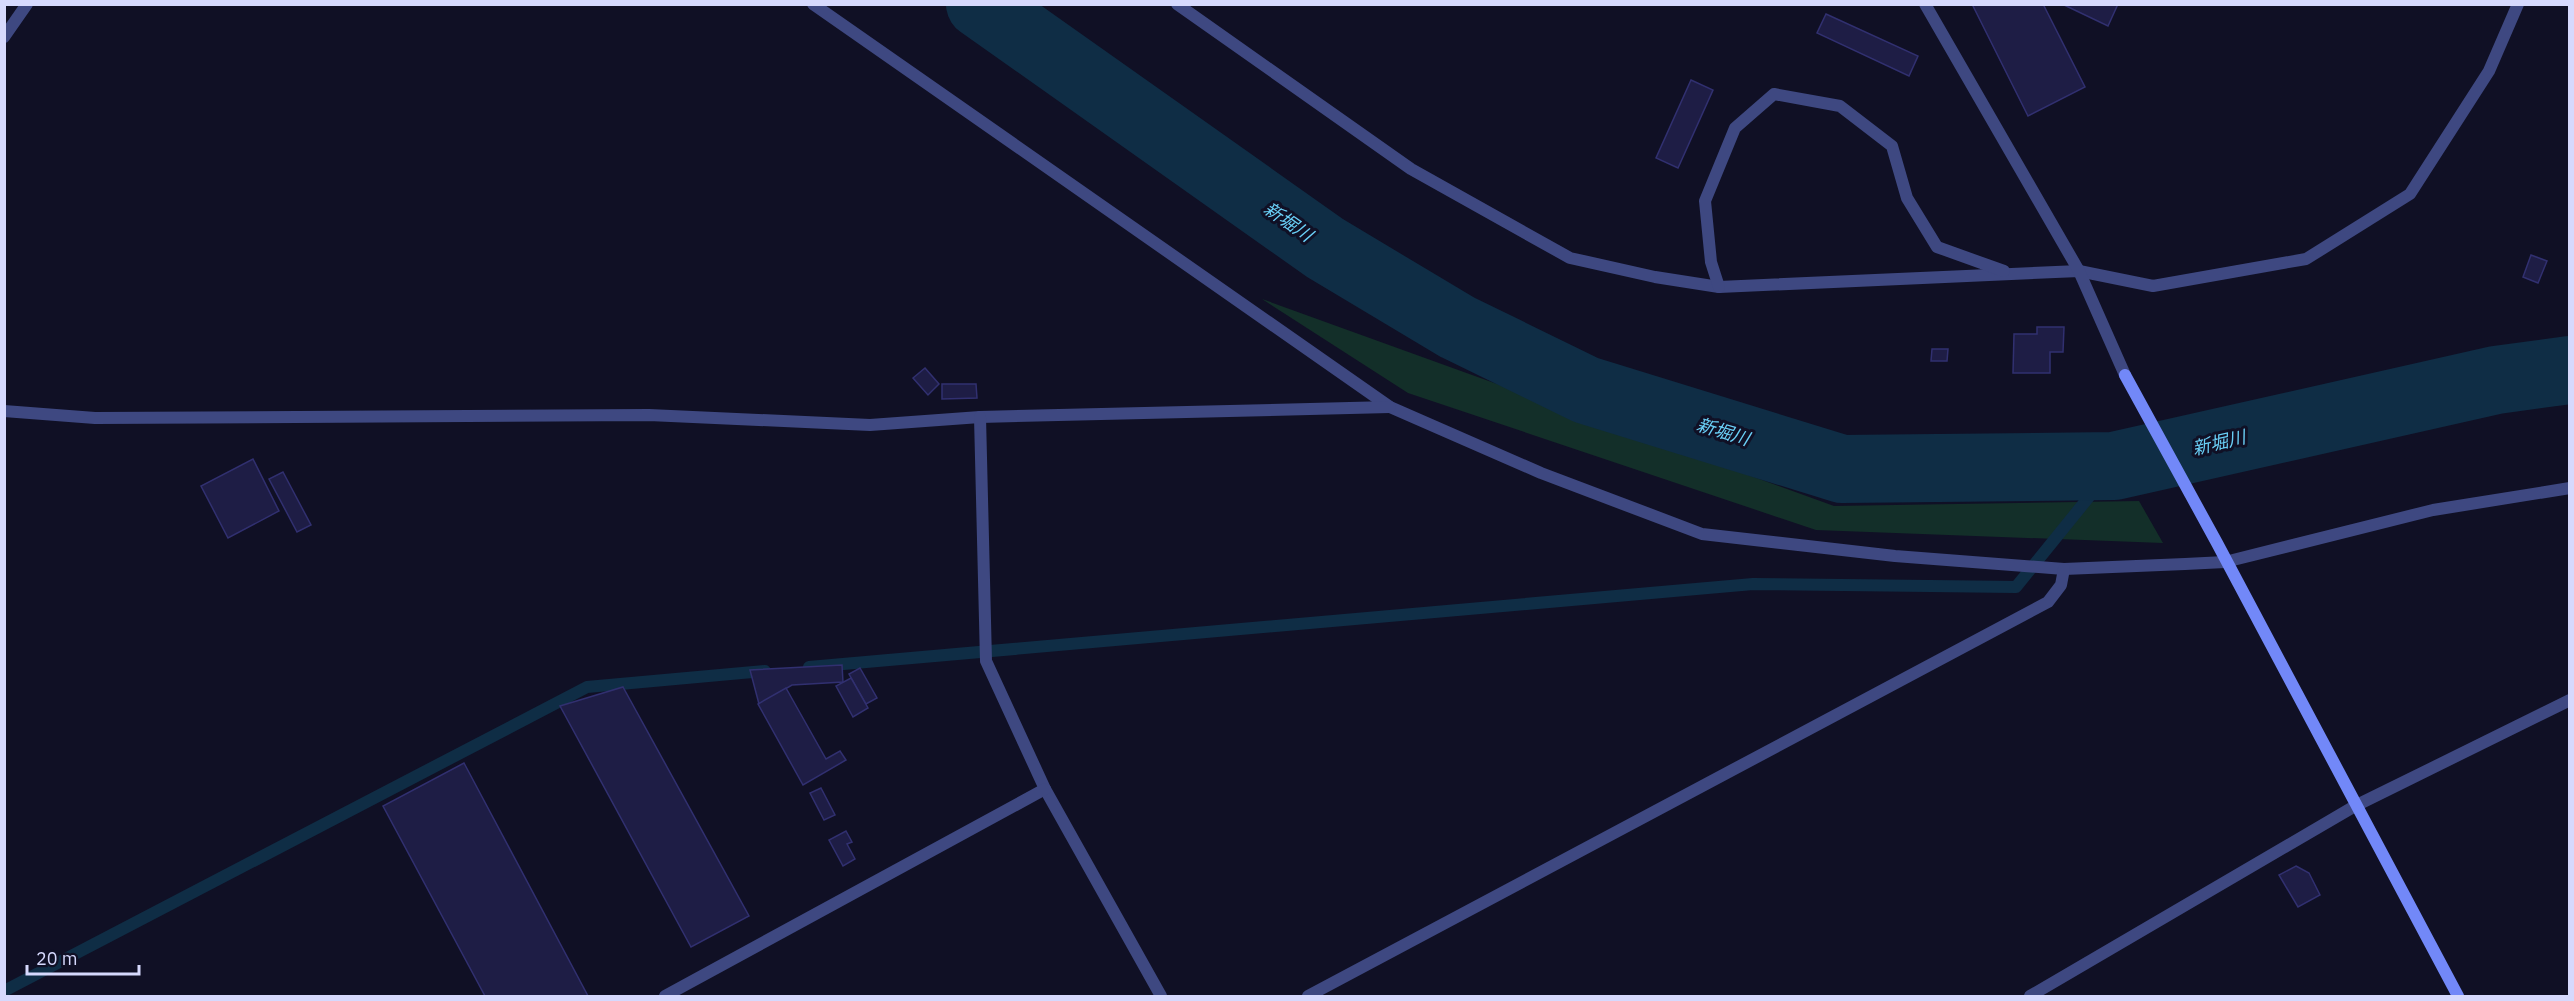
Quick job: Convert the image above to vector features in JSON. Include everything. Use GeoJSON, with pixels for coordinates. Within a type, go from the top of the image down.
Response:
{"type":"FeatureCollection","features":[{"type":"Feature","properties":{"kind":"street"},"geometry":{"type":"LineString","coordinates":[[4,37],[27,4]]}},
{"type":"Feature","properties":{"kind":"street"},"geometry":{"type":"LineString","coordinates":[[813,4],[1390,408],[1541,473],[1702,534],[1895,556],[2064,569],[2225,562],[2433,510],[2570,488]]}},
{"type":"Feature","properties":{"kind":"street"},"geometry":{"type":"LineString","coordinates":[[1177,4],[1411,169],[1570,258],[1655,277],[1719,287],[2079,271],[2153,286],[2306,259],[2410,194],[2489,71],[2518,4]]}},
{"type":"Feature","properties":{"kind":"street"},"geometry":{"type":"LineString","coordinates":[[1925,4],[2079,271],[2125,375],[2458,996]]}},
{"type":"Feature","properties":{"kind":"street"},"geometry":{"type":"LineString","coordinates":[[1719,287],[1711,262],[1705,201],[1735,128],[1774,94],[1840,106],[1892,146],[1906,198],[1937,247],[2010,273]]}},
{"type":"Feature","properties":{"kind":"street"},"geometry":{"type":"LineString","coordinates":[[4,411],[95,418],[649,415],[870,425],[980,417],[1390,408]]}},
{"type":"Feature","properties":{"kind":"street"},"geometry":{"type":"LineString","coordinates":[[980,417],[986,661],[1045,789],[1161,996]]}},
{"type":"Feature","properties":{"kind":"street"},"geometry":{"type":"LineString","coordinates":[[1308,996],[2048,602],[2061,585],[2064,569]]}},
{"type":"Feature","properties":{"kind":"street"},"geometry":{"type":"LineString","coordinates":[[2030,996],[2355,807],[2570,700]]}},
{"type":"Feature","properties":{"kind":"street"},"geometry":{"type":"LineString","coordinates":[[665,996],[1045,789]]}},
{"type":"Feature","properties":{"kind":"green space"},"geometry":{"type":"Polygon","coordinates":[[[1262,299],[1834,506],[2139,501],[2163,543],[1816,530],[1408,393],[1262,299]]]}},
{"type":"Feature","properties":{"kind":"building"},"geometry":{"type":"Polygon","coordinates":[[[1972,4],[2043,4],[2085,87],[2028,116],[1972,4]]]}},
{"type":"Feature","properties":{"kind":"building"},"geometry":{"type":"Polygon","coordinates":[[[2062,4],[2118,4],[2108,26],[2062,4]]]}},
{"type":"Feature","properties":{"kind":"building"},"geometry":{"type":"Polygon","coordinates":[[[1826,14],[1918,56],[1909,76],[1817,33],[1826,14]]]}},
{"type":"Feature","properties":{"kind":"building"},"geometry":{"type":"Polygon","coordinates":[[[1691,80],[1713,90],[1678,168],[1656,158],[1691,80]]]}},
{"type":"Feature","properties":{"kind":"building"},"geometry":{"type":"Polygon","coordinates":[[[2531,255],[2547,261],[2538,283],[2523,277],[2531,255]]]}},
{"type":"Feature","properties":{"kind":"building"},"geometry":{"type":"Polygon","coordinates":[[[2037,327],[2064,327],[2063,352],[2050,352],[2050,373],[2013,373],[2014,334],[2037,334],[2037,327]]]}},
{"type":"Feature","properties":{"kind":"building"},"geometry":{"type":"Polygon","coordinates":[[[1932,349],[1948,349],[1947,361],[1931,361],[1932,349]]]}},
{"type":"Feature","properties":{"kind":"building"},"geometry":{"type":"Polygon","coordinates":[[[925,368],[939,384],[928,395],[913,378],[925,368]]]}},
{"type":"Feature","properties":{"kind":"building"},"geometry":{"type":"Polygon","coordinates":[[[942,384],[976,384],[977,398],[942,399],[942,384]]]}},
{"type":"Feature","properties":{"kind":"building"},"geometry":{"type":"Polygon","coordinates":[[[253,459],[279,511],[228,538],[201,486],[253,459]]]}},
{"type":"Feature","properties":{"kind":"building"},"geometry":{"type":"Polygon","coordinates":[[[283,472],[311,525],[297,532],[269,479],[283,472]]]}},
{"type":"Feature","properties":{"kind":"building"},"geometry":{"type":"Polygon","coordinates":[[[842,665],[843,682],[792,685],[759,704],[750,670],[842,665]]]}},
{"type":"Feature","properties":{"kind":"building"},"geometry":{"type":"Polygon","coordinates":[[[860,668],[877,698],[866,704],[849,674],[860,668]]]}},
{"type":"Feature","properties":{"kind":"building"},"geometry":{"type":"Polygon","coordinates":[[[851,678],[868,708],[853,717],[836,686],[851,678]]]}},
{"type":"Feature","properties":{"kind":"building"},"geometry":{"type":"Polygon","coordinates":[[[623,687],[749,916],[691,947],[560,706],[623,687]]]}},
{"type":"Feature","properties":{"kind":"building"},"geometry":{"type":"Polygon","coordinates":[[[786,688],[826,759],[840,751],[846,760],[803,785],[758,704],[786,688]]]}},
{"type":"Feature","properties":{"kind":"building"},"geometry":{"type":"Polygon","coordinates":[[[464,763],[588,996],[485,996],[383,806],[464,763]]]}},
{"type":"Feature","properties":{"kind":"building"},"geometry":{"type":"Polygon","coordinates":[[[821,788],[835,815],[824,820],[810,793],[821,788]]]}},
{"type":"Feature","properties":{"kind":"building"},"geometry":{"type":"Polygon","coordinates":[[[846,831],[852,842],[847,844],[855,859],[843,866],[829,840],[846,831]]]}},
{"type":"Feature","properties":{"kind":"building"},"geometry":{"type":"Polygon","coordinates":[[[2296,866],[2309,873],[2320,895],[2298,907],[2279,875],[2296,866]]]}},
{"type":"Feature","properties":{"kind":"waterway","name":"新堀川"},"geometry":{"type":"LineString","coordinates":[[980,4],[1325,248],[1457,327],[1586,390],[1842,469],[2114,466],[2496,380],[2570,370]]}},
{"type":"Feature","properties":{"kind":"waterway"},"geometry":{"type":"LineString","coordinates":[[809,667],[1753,584],[2016,587],[2114,466]]}},
{"type":"Feature","properties":{"kind":"waterway"},"geometry":{"type":"LineString","coordinates":[[4,991],[587,687],[765,671]]}}]}
